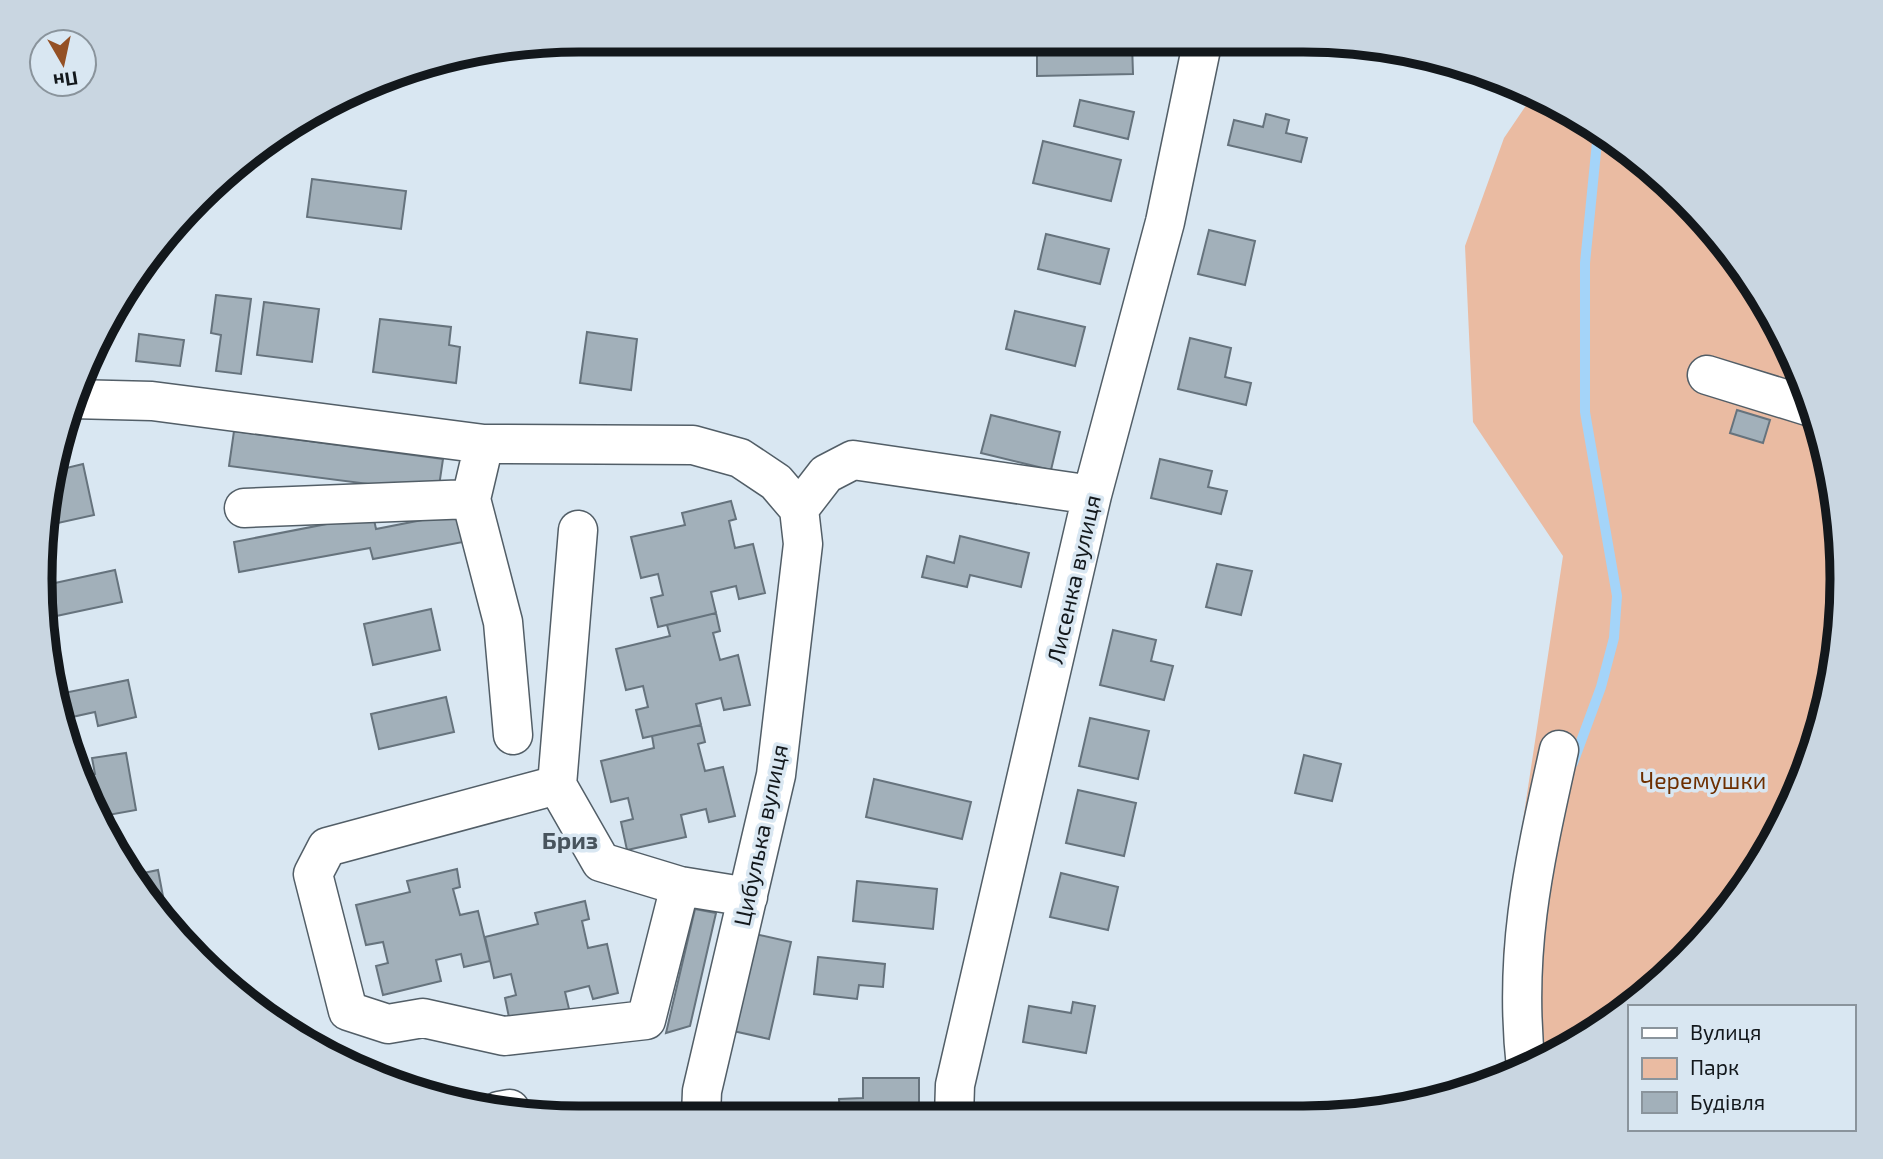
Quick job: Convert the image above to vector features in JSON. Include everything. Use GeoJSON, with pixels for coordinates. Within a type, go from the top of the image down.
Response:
{"type":"FeatureCollection","features":[{"type":"Feature","properties":{"kind":"street","name":"Лисенка вулиця"},"geometry":{"type":"LineString","coordinates":[[954,1106],[955,1085],[1092,495],[1165,222],[1200,52]]}},
{"type":"Feature","properties":{"kind":"street"},"geometry":{"type":"LineString","coordinates":[[1707,374],[1800,404]]}},
{"type":"Feature","properties":{"kind":"street"},"geometry":{"type":"LineString","coordinates":[[84,399],[152,401],[484,444],[693,445],[740,458],[776,482],[799,509],[826,474],[853,460],[1092,495]]}},
{"type":"Feature","properties":{"kind":"street"},"geometry":{"type":"LineString","coordinates":[[484,444],[471,499],[503,622],[513,735]]}},
{"type":"Feature","properties":{"kind":"street"},"geometry":{"type":"LineString","coordinates":[[244,508],[471,499]]}},
{"type":"Feature","properties":{"kind":"street","name":"Цибулька вулиця"},"geometry":{"type":"LineString","coordinates":[[701,1106],[702,1091],[776,775],[803,544],[799,509]]}},
{"type":"Feature","properties":{"kind":"street"},"geometry":{"type":"LineString","coordinates":[[578,530],[557,785],[601,862],[680,886],[748,897]]}},
{"type":"Feature","properties":{"kind":"street"},"geometry":{"type":"LineString","coordinates":[[1525,1057],[1520,978],[1526,914],[1535,854],[1559,750]]}},
{"type":"Feature","properties":{"kind":"street"},"geometry":{"type":"LineString","coordinates":[[557,785],[327,847],[313,874],[348,1012],[388,1024],[423,1018],[505,1037],[646,1020],[680,886]]}},
{"type":"Feature","properties":{"kind":"green space","name":"Черемушки"},"geometry":{"type":"Polygon","coordinates":[[[1528,103],[1567,123],[1624,161],[1651,183],[1700,232],[1722,259],[1760,316],[1803,410],[1813,443],[1826,511],[1830,580],[1826,648],[1813,716],[1803,749],[1776,813],[1742,872],[1700,927],[1651,976],[1596,1018],[1567,1036],[1512,1063],[1503,953],[1563,556],[1473,422],[1465,246],[1504,138],[1528,103]]]}},
{"type":"Feature","properties":{"kind":"building"},"geometry":{"type":"Polygon","coordinates":[[[1037,52],[1132,52],[1133,74],[1037,76],[1037,52]]]}},
{"type":"Feature","properties":{"kind":"building"},"geometry":{"type":"Polygon","coordinates":[[[1080,100],[1134,112],[1128,139],[1074,126],[1080,100]]]}},
{"type":"Feature","properties":{"kind":"building"},"geometry":{"type":"Polygon","coordinates":[[[1266,114],[1289,120],[1286,133],[1307,138],[1301,162],[1228,145],[1234,120],[1263,127],[1266,114]]]}},
{"type":"Feature","properties":{"kind":"building"},"geometry":{"type":"Polygon","coordinates":[[[1043,141],[1121,160],[1111,201],[1033,183],[1043,141]]]}},
{"type":"Feature","properties":{"kind":"building"},"geometry":{"type":"Polygon","coordinates":[[[312,179],[406,191],[401,229],[307,217],[312,179]]]}},
{"type":"Feature","properties":{"kind":"building"},"geometry":{"type":"Polygon","coordinates":[[[1209,230],[1255,241],[1245,285],[1198,274],[1209,230]]]}},
{"type":"Feature","properties":{"kind":"building"},"geometry":{"type":"Polygon","coordinates":[[[1046,234],[1109,249],[1100,284],[1038,269],[1046,234]]]}},
{"type":"Feature","properties":{"kind":"building"},"geometry":{"type":"Polygon","coordinates":[[[216,295],[251,299],[241,374],[216,371],[221,335],[211,333],[216,295]]]}},
{"type":"Feature","properties":{"kind":"building"},"geometry":{"type":"Polygon","coordinates":[[[264,302],[319,309],[312,362],[257,355],[264,302]]]}},
{"type":"Feature","properties":{"kind":"building"},"geometry":{"type":"Polygon","coordinates":[[[1015,311],[1085,327],[1075,366],[1006,349],[1015,311]]]}},
{"type":"Feature","properties":{"kind":"building"},"geometry":{"type":"Polygon","coordinates":[[[380,319],[451,327],[449,345],[460,347],[456,383],[373,372],[380,319]]]}},
{"type":"Feature","properties":{"kind":"building"},"geometry":{"type":"Polygon","coordinates":[[[587,332],[637,339],[631,390],[580,383],[587,332]]]}},
{"type":"Feature","properties":{"kind":"building"},"geometry":{"type":"Polygon","coordinates":[[[139,334],[184,340],[180,366],[136,361],[139,334]]]}},
{"type":"Feature","properties":{"kind":"building"},"geometry":{"type":"Polygon","coordinates":[[[1190,338],[1231,348],[1225,377],[1251,383],[1246,405],[1178,389],[1190,338]]]}},
{"type":"Feature","properties":{"kind":"building"},"geometry":{"type":"Polygon","coordinates":[[[1737,410],[1770,420],[1763,443],[1730,433],[1737,410]]]}},
{"type":"Feature","properties":{"kind":"building"},"geometry":{"type":"Polygon","coordinates":[[[991,415],[1060,432],[1051,470],[981,453],[991,415]]]}},
{"type":"Feature","properties":{"kind":"building"},"geometry":{"type":"Polygon","coordinates":[[[234,431],[443,459],[438,493],[229,466],[234,431]]]}},
{"type":"Feature","properties":{"kind":"building"},"geometry":{"type":"Polygon","coordinates":[[[1160,459],[1212,471],[1208,487],[1227,491],[1221,514],[1151,498],[1160,459]]]}},
{"type":"Feature","properties":{"kind":"building"},"geometry":{"type":"Polygon","coordinates":[[[83,464],[94,515],[56,523],[57,511],[65,468],[83,464]]]}},
{"type":"Feature","properties":{"kind":"building"},"geometry":{"type":"Polygon","coordinates":[[[731,501],[736,519],[729,521],[735,548],[753,544],[765,593],[739,599],[736,586],[711,592],[716,613],[658,627],[651,598],[663,595],[658,574],[641,578],[631,537],[685,525],[682,513],[731,501]]]}},
{"type":"Feature","properties":{"kind":"building"},"geometry":{"type":"Polygon","coordinates":[[[458,513],[463,542],[373,559],[370,548],[239,572],[234,542],[373,515],[376,529],[458,513]]]}},
{"type":"Feature","properties":{"kind":"building"},"geometry":{"type":"Polygon","coordinates":[[[960,536],[1029,553],[1021,587],[970,575],[967,587],[922,577],[927,556],[954,563],[960,536]]]}},
{"type":"Feature","properties":{"kind":"building"},"geometry":{"type":"Polygon","coordinates":[[[1217,564],[1252,571],[1241,615],[1206,607],[1217,564]]]}},
{"type":"Feature","properties":{"kind":"building"},"geometry":{"type":"Polygon","coordinates":[[[115,570],[122,602],[54,616],[52,584],[115,570]]]}},
{"type":"Feature","properties":{"kind":"building"},"geometry":{"type":"Polygon","coordinates":[[[431,609],[440,650],[373,665],[364,624],[431,609]]]}},
{"type":"Feature","properties":{"kind":"building"},"geometry":{"type":"Polygon","coordinates":[[[716,613],[720,631],[713,633],[720,660],[738,655],[750,705],[724,710],[721,698],[696,704],[701,725],[643,738],[636,710],[648,707],[643,686],[626,690],[616,649],[670,636],[667,625],[716,613]]]}},
{"type":"Feature","properties":{"kind":"building"},"geometry":{"type":"Polygon","coordinates":[[[1113,630],[1156,640],[1151,661],[1173,666],[1164,700],[1100,685],[1113,630]]]}},
{"type":"Feature","properties":{"kind":"building"},"geometry":{"type":"Polygon","coordinates":[[[128,680],[136,717],[98,726],[95,712],[70,717],[65,693],[128,680]]]}},
{"type":"Feature","properties":{"kind":"building"},"geometry":{"type":"Polygon","coordinates":[[[446,697],[454,732],[379,749],[371,714],[446,697]]]}},
{"type":"Feature","properties":{"kind":"building"},"geometry":{"type":"Polygon","coordinates":[[[1090,718],[1149,731],[1138,779],[1079,766],[1090,718]]]}},
{"type":"Feature","properties":{"kind":"building"},"geometry":{"type":"Polygon","coordinates":[[[701,725],[705,742],[698,744],[705,771],[723,767],[735,816],[709,822],[706,809],[681,815],[686,837],[627,850],[621,822],[633,819],[628,798],[611,802],[601,761],[654,748],[652,736],[701,725]]]}},
{"type":"Feature","properties":{"kind":"building"},"geometry":{"type":"Polygon","coordinates":[[[126,753],[136,810],[108,815],[91,775],[95,774],[92,758],[126,753]]]}},
{"type":"Feature","properties":{"kind":"building"},"geometry":{"type":"Polygon","coordinates":[[[1304,755],[1341,764],[1332,801],[1295,793],[1304,755]]]}},
{"type":"Feature","properties":{"kind":"building"},"geometry":{"type":"Polygon","coordinates":[[[874,779],[971,802],[962,839],[866,817],[874,779]]]}},
{"type":"Feature","properties":{"kind":"building"},"geometry":{"type":"Polygon","coordinates":[[[1078,790],[1136,803],[1124,856],[1066,843],[1078,790]]]}},
{"type":"Feature","properties":{"kind":"building"},"geometry":{"type":"Polygon","coordinates":[[[457,869],[460,887],[453,889],[460,915],[478,911],[490,961],[464,967],[461,954],[436,960],[441,981],[383,995],[376,966],[388,963],[383,942],[366,945],[356,905],[410,892],[407,881],[457,869]]]}},
{"type":"Feature","properties":{"kind":"building"},"geometry":{"type":"Polygon","coordinates":[[[158,870],[165,904],[161,900],[142,873],[158,870]]]}},
{"type":"Feature","properties":{"kind":"building"},"geometry":{"type":"Polygon","coordinates":[[[1061,873],[1118,887],[1108,930],[1050,917],[1061,873]]]}},
{"type":"Feature","properties":{"kind":"building"},"geometry":{"type":"Polygon","coordinates":[[[857,881],[937,889],[933,929],[853,921],[857,881]]]}},
{"type":"Feature","properties":{"kind":"building"},"geometry":{"type":"Polygon","coordinates":[[[585,901],[589,919],[582,921],[588,948],[607,944],[618,993],[593,999],[589,986],[565,992],[570,1013],[511,1027],[505,998],[516,995],[511,974],[494,978],[485,937],[538,924],[535,913],[585,901]]]}},
{"type":"Feature","properties":{"kind":"building"},"geometry":{"type":"Polygon","coordinates":[[[695,909],[716,913],[690,1026],[666,1033],[695,909]]]}},
{"type":"Feature","properties":{"kind":"building"},"geometry":{"type":"Polygon","coordinates":[[[755,934],[791,942],[769,1039],[733,1031],[755,934]]]}},
{"type":"Feature","properties":{"kind":"building"},"geometry":{"type":"Polygon","coordinates":[[[818,957],[885,964],[883,987],[859,985],[857,999],[814,994],[818,957]]]}},
{"type":"Feature","properties":{"kind":"building"},"geometry":{"type":"Polygon","coordinates":[[[1073,1002],[1095,1006],[1086,1053],[1023,1042],[1029,1006],[1071,1013],[1073,1002]]]}},
{"type":"Feature","properties":{"kind":"building"},"geometry":{"type":"Polygon","coordinates":[[[863,1078],[919,1078],[919,1106],[839,1106],[839,1099],[863,1098],[863,1078]]]}},
{"type":"Feature","properties":{"kind":"waterway"},"geometry":{"type":"LineString","coordinates":[[1573,763],[1601,687],[1614,638],[1617,596],[1585,412],[1585,263],[1597,142]]}},
{"type":"Feature","properties":{"kind":"district","name":"Бриз"},"geometry":{"type":"Point","coordinates":[570,839]}}]}
